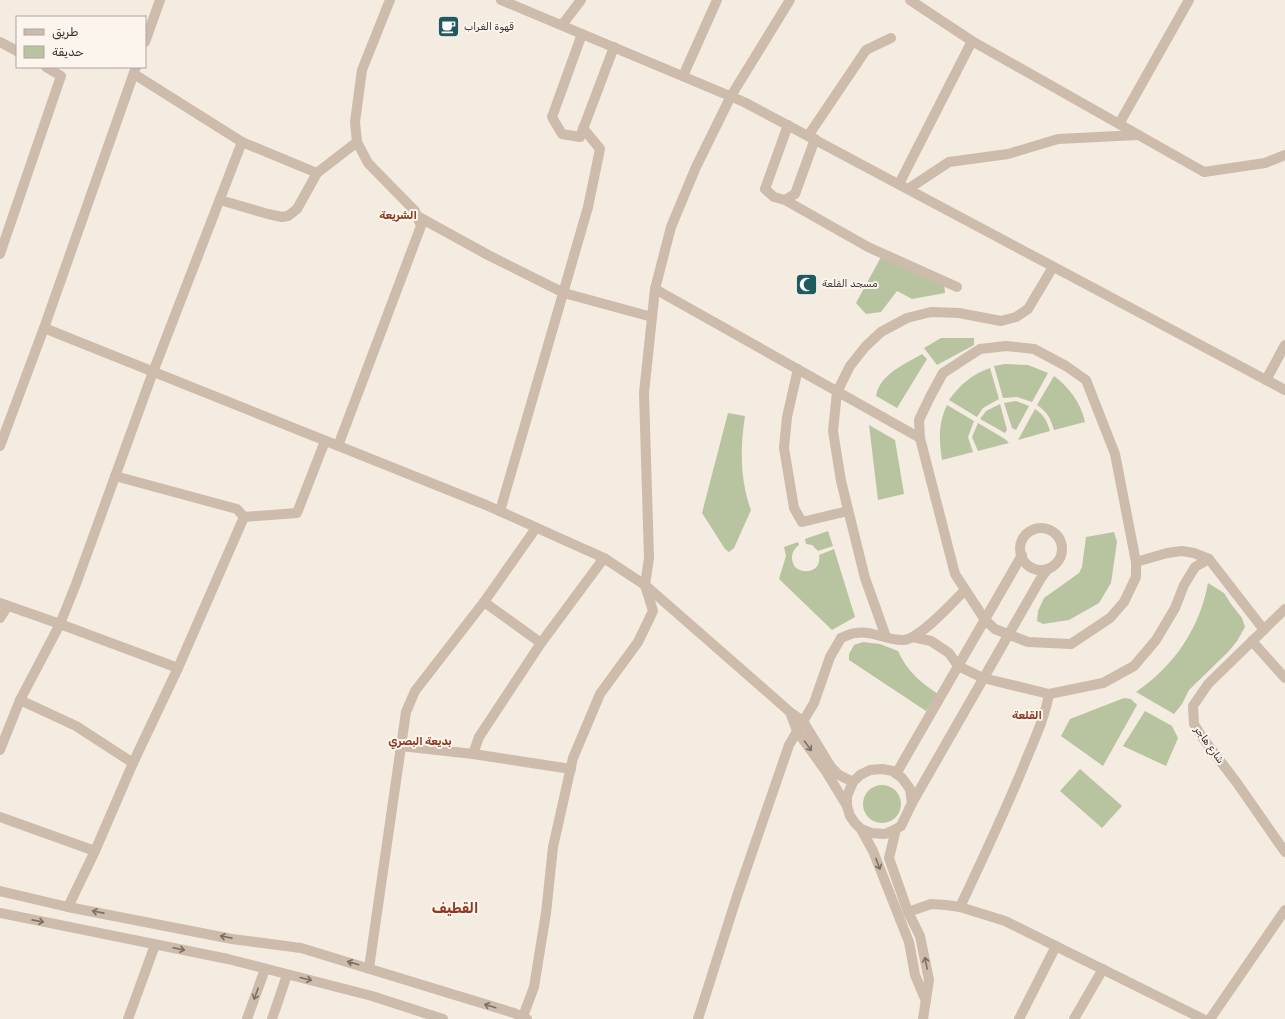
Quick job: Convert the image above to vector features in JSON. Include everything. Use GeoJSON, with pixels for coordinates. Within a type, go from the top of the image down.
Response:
{"type":"FeatureCollection","features":[{"type":"Feature","properties":{"kind":"street"},"geometry":{"type":"LineString","coordinates":[[146,39],[160,0]]}},
{"type":"Feature","properties":{"kind":"street"},"geometry":{"type":"LineString","coordinates":[[338,446],[421,226],[415,211],[368,163],[357,142],[355,122],[362,70],[390,0]]}},
{"type":"Feature","properties":{"kind":"street"},"geometry":{"type":"LineString","coordinates":[[562,25],[581,0]]}},
{"type":"Feature","properties":{"kind":"street"},"geometry":{"type":"LineString","coordinates":[[683,76],[717,0]]}},
{"type":"Feature","properties":{"kind":"street"},"geometry":{"type":"LineString","coordinates":[[0,892],[232,939],[302,948],[506,1011],[524,1018],[534,987],[546,913],[553,848],[574,758],[600,694],[638,642],[653,611],[645,585],[649,558],[644,393],[655,289],[671,227],[696,167],[731,96],[790,0]]}},
{"type":"Feature","properties":{"kind":"street"},"geometry":{"type":"LineString","coordinates":[[910,0],[972,41],[1204,172],[1265,163],[1285,155]]}},
{"type":"Feature","properties":{"kind":"street"},"geometry":{"type":"LineString","coordinates":[[1119,124],[1189,0]]}},
{"type":"Feature","properties":{"kind":"street"},"geometry":{"type":"LineString","coordinates":[[504,1],[744,102],[1285,390]]}},
{"type":"Feature","properties":{"kind":"street"},"geometry":{"type":"LineString","coordinates":[[582,34],[552,117],[562,134],[580,137],[614,47]]}},
{"type":"Feature","properties":{"kind":"street"},"geometry":{"type":"LineString","coordinates":[[785,200],[794,194],[811,138],[866,50],[891,38]]}},
{"type":"Feature","properties":{"kind":"street"},"geometry":{"type":"LineString","coordinates":[[899,184],[972,41]]}},
{"type":"Feature","properties":{"kind":"street"},"geometry":{"type":"LineString","coordinates":[[0,42],[16,50]]}},
{"type":"Feature","properties":{"kind":"street"},"geometry":{"type":"LineString","coordinates":[[0,254],[4,229],[61,76],[48,68]]}},
{"type":"Feature","properties":{"kind":"street"},"geometry":{"type":"LineString","coordinates":[[0,446],[44,328],[135,71],[242,142],[317,173]]}},
{"type":"Feature","properties":{"kind":"street"},"geometry":{"type":"LineString","coordinates":[[788,125],[765,189],[774,198],[785,200],[868,247],[956,287]]}},
{"type":"Feature","properties":{"kind":"street"},"geometry":{"type":"LineString","coordinates":[[500,511],[588,207],[600,149],[583,128]]}},
{"type":"Feature","properties":{"kind":"street"},"geometry":{"type":"LineString","coordinates":[[908,189],[949,162],[1008,154],[1058,139],[1138,135]]}},
{"type":"Feature","properties":{"kind":"street"},"geometry":{"type":"LineString","coordinates":[[0,750],[20,700],[60,624],[76,584],[153,372],[242,142]]}},
{"type":"Feature","properties":{"kind":"street"},"geometry":{"type":"LineString","coordinates":[[220,200],[268,214],[282,217],[288,216],[297,208],[317,173],[357,142]]}},
{"type":"Feature","properties":{"kind":"street"},"geometry":{"type":"LineString","coordinates":[[417,216],[564,294],[652,317]]}},
{"type":"Feature","properties":{"kind":"street"},"geometry":{"type":"LineString","coordinates":[[886,637],[865,578],[841,481],[833,431],[837,392],[850,366],[865,347],[881,332],[907,318],[931,312],[959,314],[1001,321],[1016,317],[1028,309],[1053,266]]}},
{"type":"Feature","properties":{"kind":"street"},"geometry":{"type":"LineString","coordinates":[[655,289],[920,438]]}},
{"type":"Feature","properties":{"kind":"street"},"geometry":{"type":"LineString","coordinates":[[44,328],[500,511],[604,558],[645,585],[803,722],[831,767],[839,775],[853,782]]}},
{"type":"Feature","properties":{"kind":"street"},"geometry":{"type":"LineString","coordinates":[[1006,346],[1034,349],[1066,366],[1086,380],[1115,454],[1136,562],[1136,576],[1124,602],[1110,618],[1071,644],[1028,642],[995,630],[985,620],[956,574],[920,438],[919,420],[943,373],[980,349],[1006,346]]}},
{"type":"Feature","properties":{"kind":"street"},"geometry":{"type":"LineString","coordinates":[[1266,380],[1285,346]]}},
{"type":"Feature","properties":{"kind":"street"},"geometry":{"type":"LineString","coordinates":[[798,369],[787,417],[784,448],[794,508],[802,522],[848,511]]}},
{"type":"Feature","properties":{"kind":"street"},"geometry":{"type":"LineString","coordinates":[[244,517],[297,513],[325,441]]}},
{"type":"Feature","properties":{"kind":"street"},"geometry":{"type":"LineString","coordinates":[[115,476],[237,509],[244,517]]}},
{"type":"Feature","properties":{"kind":"street"},"geometry":{"type":"LineString","coordinates":[[68,907],[178,668],[244,517]]}},
{"type":"Feature","properties":{"kind":"street"},"geometry":{"type":"LineString","coordinates":[[861,829],[871,833],[885,834],[896,830],[901,826],[912,803],[1040,578],[1047,570],[1056,564],[1062,555],[1062,542],[1058,535],[1046,527],[1038,527],[1026,533],[1020,546],[1023,561],[1029,567],[1047,570]]}},
{"type":"Feature","properties":{"kind":"street"},"geometry":{"type":"LineString","coordinates":[[369,968],[406,712],[415,691],[484,602],[536,528]]}},
{"type":"Feature","properties":{"kind":"street"},"geometry":{"type":"LineString","coordinates":[[1136,562],[1167,553],[1182,551],[1194,553],[1209,559],[1264,630]]}},
{"type":"Feature","properties":{"kind":"street"},"geometry":{"type":"LineString","coordinates":[[896,774],[1022,555]]}},
{"type":"Feature","properties":{"kind":"street"},"geometry":{"type":"LineString","coordinates":[[473,754],[479,737],[541,644],[604,558]]}},
{"type":"Feature","properties":{"kind":"street"},"geometry":{"type":"LineString","coordinates":[[912,637],[931,641],[949,653],[958,666],[983,678],[1049,694],[1103,683],[1134,666],[1156,640],[1175,608],[1184,585],[1195,568],[1209,559]]}},
{"type":"Feature","properties":{"kind":"street"},"geometry":{"type":"LineString","coordinates":[[698,1019],[771,794],[789,745],[814,703],[830,657],[841,638],[856,633],[872,633],[904,640],[912,637],[932,623],[965,590]]}},
{"type":"Feature","properties":{"kind":"street"},"geometry":{"type":"LineString","coordinates":[[484,602],[541,644]]}},
{"type":"Feature","properties":{"kind":"street"},"geometry":{"type":"LineString","coordinates":[[0,618],[3,605],[60,624],[178,668]]}},
{"type":"Feature","properties":{"kind":"street","name":"شارع هاجر"},"geometry":{"type":"LineString","coordinates":[[1285,609],[1208,684],[1193,706],[1194,724],[1202,737],[1237,783],[1285,852]]}},
{"type":"Feature","properties":{"kind":"street"},"geometry":{"type":"LineString","coordinates":[[1252,641],[1285,678]]}},
{"type":"Feature","properties":{"kind":"street"},"geometry":{"type":"LineString","coordinates":[[960,907],[995,833],[1020,774],[1047,709],[1049,694]]}},
{"type":"Feature","properties":{"kind":"street"},"geometry":{"type":"LineString","coordinates":[[20,700],[76,726],[133,763]]}},
{"type":"Feature","properties":{"kind":"street"},"geometry":{"type":"LineString","coordinates":[[790,712],[797,730],[825,770],[847,806],[850,816],[861,829],[873,851],[897,916],[909,942],[916,975],[926,1001]]}},
{"type":"Feature","properties":{"kind":"street"},"geometry":{"type":"LineString","coordinates":[[401,746],[473,754],[571,769]]}},
{"type":"Feature","properties":{"kind":"street"},"geometry":{"type":"LineString","coordinates":[[847,806],[847,796],[853,782],[860,775],[870,770],[882,769],[893,772],[902,778],[910,789],[912,803]]}},
{"type":"Feature","properties":{"kind":"street"},"geometry":{"type":"LineString","coordinates":[[0,817],[95,851]]}},
{"type":"Feature","properties":{"kind":"street"},"geometry":{"type":"LineString","coordinates":[[896,830],[889,858],[908,912],[920,936],[929,980],[923,1019]]}},
{"type":"Feature","properties":{"kind":"street"},"geometry":{"type":"LineString","coordinates":[[908,912],[931,904],[946,905],[960,907],[1005,921],[1203,1019]]}},
{"type":"Feature","properties":{"kind":"street"},"geometry":{"type":"LineString","coordinates":[[1210,1019],[1285,910]]}},
{"type":"Feature","properties":{"kind":"street"},"geometry":{"type":"LineString","coordinates":[[0,913],[228,959],[372,996],[443,1019]]}},
{"type":"Feature","properties":{"kind":"street"},"geometry":{"type":"LineString","coordinates":[[128,1019],[155,945]]}},
{"type":"Feature","properties":{"kind":"street"},"geometry":{"type":"LineString","coordinates":[[1019,1019],[1056,946]]}},
{"type":"Feature","properties":{"kind":"street"},"geometry":{"type":"LineString","coordinates":[[247,1019],[265,969]]}},
{"type":"Feature","properties":{"kind":"street"},"geometry":{"type":"LineString","coordinates":[[1074,1019],[1102,969]]}},
{"type":"Feature","properties":{"kind":"street"},"geometry":{"type":"LineString","coordinates":[[272,1019],[287,975]]}},
{"type":"Feature","properties":{"kind":"green space"},"geometry":{"type":"Polygon","coordinates":[[[881,257],[944,283],[945,293],[912,299],[897,291],[881,312],[866,314],[856,303],[881,257]]]}},
{"type":"Feature","properties":{"kind":"green space"},"geometry":{"type":"Polygon","coordinates":[[[941,338],[974,338],[974,345],[937,365],[924,348],[941,338]]]}},
{"type":"Feature","properties":{"kind":"green space"},"geometry":{"type":"Polygon","coordinates":[[[922,354],[927,359],[897,408],[876,396],[878,388],[882,382],[894,370],[922,354]]]}},
{"type":"Feature","properties":{"kind":"green space"},"geometry":{"type":"Polygon","coordinates":[[[1005,364],[1028,365],[1048,373],[1032,402],[1017,397],[1003,398],[994,366],[1005,364]]]}},
{"type":"Feature","properties":{"kind":"green space"},"geometry":{"type":"Polygon","coordinates":[[[990,368],[999,399],[983,408],[977,417],[949,400],[967,381],[978,373],[990,368]]]}},
{"type":"Feature","properties":{"kind":"green space"},"geometry":{"type":"Polygon","coordinates":[[[1054,376],[1065,385],[1074,396],[1081,408],[1085,422],[1054,430],[1044,410],[1037,405],[1054,376]]]}},
{"type":"Feature","properties":{"kind":"green space"},"geometry":{"type":"Polygon","coordinates":[[[1016,401],[1029,406],[1016,430],[1012,428],[1004,403],[1016,401]]]}},
{"type":"Feature","properties":{"kind":"green space"},"geometry":{"type":"Polygon","coordinates":[[[1000,404],[1007,430],[1005,433],[980,419],[986,411],[1000,404]]]}},
{"type":"Feature","properties":{"kind":"green space"},"geometry":{"type":"Polygon","coordinates":[[[947,405],[974,421],[968,437],[973,452],[942,460],[940,432],[942,418],[947,405]]]}},
{"type":"Feature","properties":{"kind":"green space"},"geometry":{"type":"Polygon","coordinates":[[[1035,409],[1045,418],[1050,431],[1018,440],[1035,409]]]}},
{"type":"Feature","properties":{"kind":"green space"},"geometry":{"type":"Polygon","coordinates":[[[728,413],[745,416],[742,440],[742,464],[747,499],[751,510],[734,548],[729,552],[725,549],[702,513],[728,413]]]}},
{"type":"Feature","properties":{"kind":"green space"},"geometry":{"type":"Polygon","coordinates":[[[978,423],[1009,443],[978,451],[972,437],[978,423]]]}},
{"type":"Feature","properties":{"kind":"green space"},"geometry":{"type":"Polygon","coordinates":[[[869,425],[895,440],[904,494],[878,500],[869,425]]]}},
{"type":"Feature","properties":{"kind":"green space"},"geometry":{"type":"Polygon","coordinates":[[[828,531],[833,546],[818,551],[812,545],[806,544],[805,539],[828,531]]]}},
{"type":"Feature","properties":{"kind":"green space"},"geometry":{"type":"Polygon","coordinates":[[[1114,532],[1117,542],[1111,583],[1099,603],[1069,620],[1043,624],[1037,621],[1038,611],[1044,598],[1079,573],[1082,567],[1086,537],[1114,532]]]}},
{"type":"Feature","properties":{"kind":"green space"},"geometry":{"type":"Polygon","coordinates":[[[798,542],[799,545],[793,552],[792,561],[795,567],[804,571],[816,568],[819,555],[834,549],[855,617],[832,630],[779,579],[786,556],[784,547],[798,542]]]}},
{"type":"Feature","properties":{"kind":"green space"},"geometry":{"type":"Polygon","coordinates":[[[1208,583],[1224,593],[1242,618],[1245,627],[1229,651],[1189,690],[1182,704],[1174,714],[1136,692],[1150,682],[1162,670],[1183,645],[1199,615],[1208,583]]]}},
{"type":"Feature","properties":{"kind":"green space"},"geometry":{"type":"Polygon","coordinates":[[[863,642],[880,644],[898,651],[915,676],[938,694],[926,711],[849,660],[849,654],[854,645],[863,642]]]}},
{"type":"Feature","properties":{"kind":"green space"},"geometry":{"type":"Polygon","coordinates":[[[1124,698],[1131,699],[1137,705],[1103,766],[1061,736],[1070,719],[1124,698]]]}},
{"type":"Feature","properties":{"kind":"green space"},"geometry":{"type":"Polygon","coordinates":[[[1145,711],[1172,726],[1178,738],[1166,766],[1123,746],[1145,711]]]}},
{"type":"Feature","properties":{"kind":"green space"},"geometry":{"type":"Polygon","coordinates":[[[1080,769],[1122,806],[1102,828],[1060,791],[1080,769]]]}},
{"type":"Feature","properties":{"kind":"green space"},"geometry":{"type":"Polygon","coordinates":[[[878,785],[886,785],[893,788],[898,793],[901,804],[898,815],[893,820],[886,823],[878,823],[871,820],[866,815],[863,808],[863,800],[866,793],[871,788],[878,785]]]}},
{"type":"Feature","properties":{"kind":"place","name":"قهوة الغراب"},"geometry":{"type":"Point","coordinates":[448,27]}},
{"type":"Feature","properties":{"kind":"place","name":"مسجد القلعة"},"geometry":{"type":"Point","coordinates":[807,284]}},
{"type":"Feature","properties":{"kind":"district","name":"الشريعة"},"geometry":{"type":"Point","coordinates":[398,215]}},
{"type":"Feature","properties":{"kind":"district","name":"القلعة"},"geometry":{"type":"Point","coordinates":[1027,715]}},
{"type":"Feature","properties":{"kind":"district","name":"بديعة البصري"},"geometry":{"type":"Point","coordinates":[420,741]}},
{"type":"Feature","properties":{"kind":"district","name":"القطيف"},"geometry":{"type":"Point","coordinates":[455,908]}}]}
